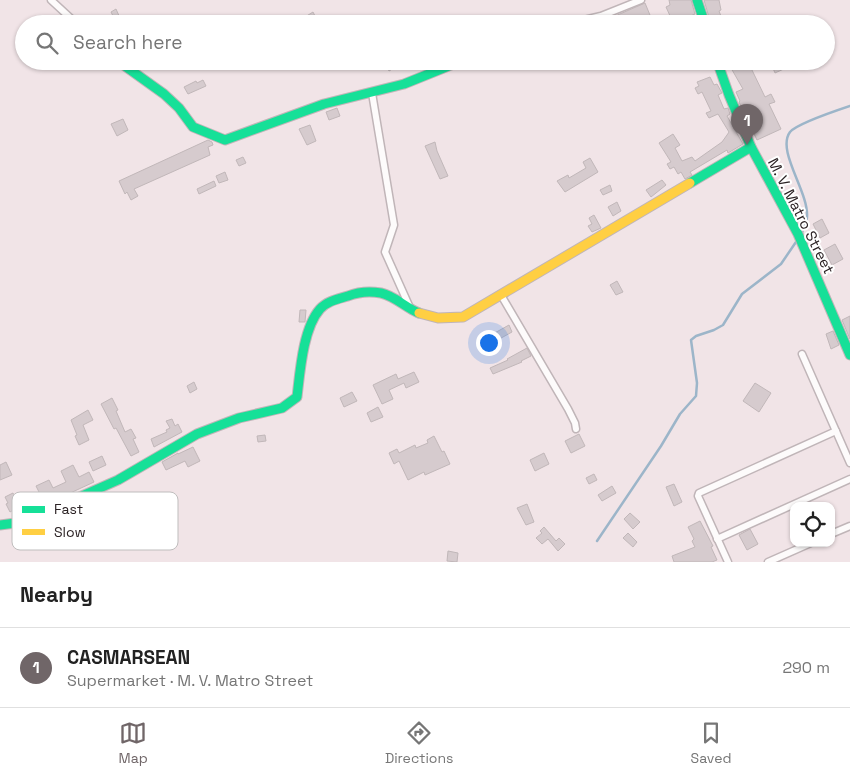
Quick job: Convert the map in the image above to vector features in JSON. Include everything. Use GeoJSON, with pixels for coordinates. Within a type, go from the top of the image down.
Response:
{"type":"FeatureCollection","features":[{"type":"Feature","properties":{"kind":"street"},"geometry":{"type":"LineString","coordinates":[[51,0],[67,15]]}},
{"type":"Feature","properties":{"kind":"street"},"geometry":{"type":"LineString","coordinates":[[604,15],[641,0]]}},
{"type":"Feature","properties":{"kind":"street"},"geometry":{"type":"LineString","coordinates":[[697,0],[702,15]]}},
{"type":"Feature","properties":{"kind":"street"},"geometry":{"type":"LineString","coordinates":[[131,70],[176,105],[190,125],[225,140],[324,104],[404,84],[439,70]]}},
{"type":"Feature","properties":{"kind":"street","name":"M. V. Matro Street"},"geometry":{"type":"LineString","coordinates":[[720,70],[751,147],[803,244],[850,355]]}},
{"type":"Feature","properties":{"kind":"street"},"geometry":{"type":"LineString","coordinates":[[372,93],[394,225],[385,252],[411,310]]}},
{"type":"Feature","properties":{"kind":"street"},"geometry":{"type":"LineString","coordinates":[[91,492],[118,480],[197,434],[239,418],[282,408],[297,397],[305,343],[320,309],[332,301],[358,292],[383,293],[411,310],[430,318],[447,320],[462,317],[751,147]]}},
{"type":"Feature","properties":{"kind":"street"},"geometry":{"type":"LineString","coordinates":[[501,295],[568,409],[576,429]]}},
{"type":"Feature","properties":{"kind":"street"},"geometry":{"type":"LineString","coordinates":[[802,354],[850,463]]}},
{"type":"Feature","properties":{"kind":"street"},"geometry":{"type":"LineString","coordinates":[[728,562],[698,493],[836,431]]}},
{"type":"Feature","properties":{"kind":"street"},"geometry":{"type":"LineString","coordinates":[[717,539],[850,479]]}},
{"type":"Feature","properties":{"kind":"street"},"geometry":{"type":"LineString","coordinates":[[835,532],[850,526]]}},
{"type":"Feature","properties":{"kind":"street"},"geometry":{"type":"LineString","coordinates":[[768,562],[802,547]]}},
{"type":"Feature","properties":{"kind":"building"},"geometry":{"type":"Polygon","coordinates":[[[669,0],[691,0],[695,14],[670,15],[666,7],[670,5],[669,0]]]}},
{"type":"Feature","properties":{"kind":"building"},"geometry":{"type":"Polygon","coordinates":[[[704,0],[719,0],[721,15],[708,15],[704,0]]]}},
{"type":"Feature","properties":{"kind":"building"},"geometry":{"type":"Polygon","coordinates":[[[645,3],[650,15],[618,15],[645,3]]]}},
{"type":"Feature","properties":{"kind":"building"},"geometry":{"type":"Polygon","coordinates":[[[116,9],[119,15],[112,15],[111,12],[116,9]]]}},
{"type":"Feature","properties":{"kind":"building"},"geometry":{"type":"Polygon","coordinates":[[[732,70],[752,70],[765,97],[771,94],[775,102],[769,104],[781,129],[757,140],[736,92],[743,89],[732,70]]]}},
{"type":"Feature","properties":{"kind":"building"},"geometry":{"type":"Polygon","coordinates":[[[710,77],[714,85],[717,84],[722,93],[718,95],[724,109],[728,108],[730,114],[727,116],[743,144],[728,153],[727,150],[690,172],[692,175],[685,179],[681,172],[678,174],[674,167],[670,169],[667,164],[671,162],[659,143],[673,134],[680,145],[675,148],[682,161],[692,157],[695,161],[722,142],[729,132],[718,114],[709,118],[706,113],[711,111],[702,92],[698,94],[695,88],[699,86],[697,82],[710,77]]]}},
{"type":"Feature","properties":{"kind":"building"},"geometry":{"type":"Polygon","coordinates":[[[203,80],[206,86],[188,94],[184,87],[203,80]]]}},
{"type":"Feature","properties":{"kind":"building"},"geometry":{"type":"Polygon","coordinates":[[[337,108],[340,116],[329,120],[326,112],[337,108]]]}},
{"type":"Feature","properties":{"kind":"building"},"geometry":{"type":"Polygon","coordinates":[[[123,119],[128,130],[117,136],[111,124],[123,119]]]}},
{"type":"Feature","properties":{"kind":"building"},"geometry":{"type":"Polygon","coordinates":[[[310,125],[316,141],[307,145],[299,129],[310,125]]]}},
{"type":"Feature","properties":{"kind":"building"},"geometry":{"type":"Polygon","coordinates":[[[208,140],[213,145],[208,147],[210,155],[134,189],[138,196],[131,200],[127,192],[125,194],[119,181],[208,140]]]}},
{"type":"Feature","properties":{"kind":"building"},"geometry":{"type":"Polygon","coordinates":[[[435,142],[448,176],[440,179],[425,146],[435,142]]]}},
{"type":"Feature","properties":{"kind":"building"},"geometry":{"type":"Polygon","coordinates":[[[243,157],[246,163],[239,166],[236,160],[243,157]]]}},
{"type":"Feature","properties":{"kind":"building"},"geometry":{"type":"Polygon","coordinates":[[[590,158],[598,172],[565,192],[557,181],[568,175],[569,178],[586,168],[583,162],[590,158]]]}},
{"type":"Feature","properties":{"kind":"building"},"geometry":{"type":"Polygon","coordinates":[[[225,172],[228,180],[219,183],[216,176],[225,172]]]}},
{"type":"Feature","properties":{"kind":"building"},"geometry":{"type":"Polygon","coordinates":[[[662,180],[666,185],[651,197],[646,190],[662,180]]]}},
{"type":"Feature","properties":{"kind":"building"},"geometry":{"type":"Polygon","coordinates":[[[214,181],[216,186],[199,194],[197,189],[214,181]]]}},
{"type":"Feature","properties":{"kind":"building"},"geometry":{"type":"Polygon","coordinates":[[[610,185],[612,191],[603,195],[600,190],[610,185]]]}},
{"type":"Feature","properties":{"kind":"building"},"geometry":{"type":"Polygon","coordinates":[[[617,202],[621,211],[613,216],[608,207],[617,202]]]}},
{"type":"Feature","properties":{"kind":"building"},"geometry":{"type":"Polygon","coordinates":[[[594,215],[601,228],[592,232],[588,226],[592,224],[589,218],[594,215]]]}},
{"type":"Feature","properties":{"kind":"building"},"geometry":{"type":"Polygon","coordinates":[[[822,219],[829,233],[820,238],[813,224],[822,219]]]}},
{"type":"Feature","properties":{"kind":"building"},"geometry":{"type":"Polygon","coordinates":[[[835,244],[843,259],[832,265],[824,250],[835,244]]]}},
{"type":"Feature","properties":{"kind":"building"},"geometry":{"type":"Polygon","coordinates":[[[617,281],[623,292],[616,295],[610,285],[617,281]]]}},
{"type":"Feature","properties":{"kind":"building"},"geometry":{"type":"Polygon","coordinates":[[[300,310],[306,310],[305,322],[299,322],[300,310]]]}},
{"type":"Feature","properties":{"kind":"building"},"geometry":{"type":"Polygon","coordinates":[[[850,316],[850,339],[842,320],[850,316]]]}},
{"type":"Feature","properties":{"kind":"building"},"geometry":{"type":"Polygon","coordinates":[[[509,325],[512,332],[494,342],[491,335],[509,325]]]}},
{"type":"Feature","properties":{"kind":"building"},"geometry":{"type":"Polygon","coordinates":[[[833,331],[839,345],[831,349],[826,334],[833,331]]]}},
{"type":"Feature","properties":{"kind":"building"},"geometry":{"type":"Polygon","coordinates":[[[527,348],[531,356],[522,362],[493,374],[490,368],[508,360],[527,348]]]}},
{"type":"Feature","properties":{"kind":"building"},"geometry":{"type":"Polygon","coordinates":[[[414,372],[419,382],[406,388],[404,383],[389,390],[393,399],[382,404],[373,385],[396,374],[398,379],[414,372]]]}},
{"type":"Feature","properties":{"kind":"building"},"geometry":{"type":"Polygon","coordinates":[[[194,382],[197,389],[190,393],[187,386],[194,382]]]}},
{"type":"Feature","properties":{"kind":"building"},"geometry":{"type":"Polygon","coordinates":[[[755,383],[771,393],[759,412],[743,401],[755,383]]]}},
{"type":"Feature","properties":{"kind":"building"},"geometry":{"type":"Polygon","coordinates":[[[352,392],[357,401],[344,407],[340,398],[352,392]]]}},
{"type":"Feature","properties":{"kind":"building"},"geometry":{"type":"Polygon","coordinates":[[[112,398],[125,432],[131,429],[136,438],[133,439],[139,452],[131,456],[101,404],[112,398]]]}},
{"type":"Feature","properties":{"kind":"building"},"geometry":{"type":"Polygon","coordinates":[[[378,407],[383,417],[371,422],[367,413],[378,407]]]}},
{"type":"Feature","properties":{"kind":"building"},"geometry":{"type":"Polygon","coordinates":[[[88,410],[93,420],[83,425],[89,440],[79,445],[71,420],[88,410]]]}},
{"type":"Feature","properties":{"kind":"building"},"geometry":{"type":"Polygon","coordinates":[[[172,419],[175,426],[178,424],[182,432],[154,447],[151,439],[167,432],[166,430],[170,428],[166,421],[172,419]]]}},
{"type":"Feature","properties":{"kind":"building"},"geometry":{"type":"Polygon","coordinates":[[[579,434],[585,446],[571,453],[565,441],[579,434]]]}},
{"type":"Feature","properties":{"kind":"building"},"geometry":{"type":"Polygon","coordinates":[[[265,435],[266,441],[258,442],[257,436],[265,435]]]}},
{"type":"Feature","properties":{"kind":"building"},"geometry":{"type":"Polygon","coordinates":[[[434,436],[450,464],[425,475],[424,472],[408,480],[399,461],[394,464],[389,453],[397,449],[399,453],[415,445],[416,448],[428,443],[427,440],[434,436]]]}},
{"type":"Feature","properties":{"kind":"building"},"geometry":{"type":"Polygon","coordinates":[[[193,447],[200,461],[188,467],[185,461],[166,470],[162,462],[193,447]]]}},
{"type":"Feature","properties":{"kind":"building"},"geometry":{"type":"Polygon","coordinates":[[[544,453],[549,464],[535,471],[530,460],[544,453]]]}},
{"type":"Feature","properties":{"kind":"building"},"geometry":{"type":"Polygon","coordinates":[[[102,456],[106,465],[93,471],[89,462],[102,456]]]}},
{"type":"Feature","properties":{"kind":"building"},"geometry":{"type":"Polygon","coordinates":[[[6,462],[12,475],[0,480],[0,465],[6,462]]]}},
{"type":"Feature","properties":{"kind":"building"},"geometry":{"type":"Polygon","coordinates":[[[73,465],[79,477],[89,472],[94,482],[72,492],[39,492],[36,486],[49,480],[53,488],[66,482],[61,471],[73,465]]]}},
{"type":"Feature","properties":{"kind":"building"},"geometry":{"type":"Polygon","coordinates":[[[594,474],[597,480],[589,484],[586,478],[594,474]]]}},
{"type":"Feature","properties":{"kind":"building"},"geometry":{"type":"Polygon","coordinates":[[[674,484],[682,502],[674,506],[666,487],[674,484]]]}},
{"type":"Feature","properties":{"kind":"building"},"geometry":{"type":"Polygon","coordinates":[[[612,486],[616,493],[602,501],[598,495],[612,486]]]}},
{"type":"Feature","properties":{"kind":"building"},"geometry":{"type":"Polygon","coordinates":[[[12,494],[12,511],[10,512],[6,504],[8,503],[5,497],[12,494]]]}},
{"type":"Feature","properties":{"kind":"building"},"geometry":{"type":"Polygon","coordinates":[[[527,504],[534,522],[526,525],[517,508],[527,504]]]}},
{"type":"Feature","properties":{"kind":"building"},"geometry":{"type":"Polygon","coordinates":[[[630,513],[640,522],[633,529],[624,519],[630,513]]]}},
{"type":"Feature","properties":{"kind":"building"},"geometry":{"type":"Polygon","coordinates":[[[700,521],[713,546],[711,547],[717,560],[712,562],[674,562],[672,556],[695,547],[692,541],[694,539],[688,527],[700,521]]]}},
{"type":"Feature","properties":{"kind":"building"},"geometry":{"type":"Polygon","coordinates":[[[544,527],[556,541],[559,538],[565,544],[558,551],[548,539],[542,544],[536,538],[542,533],[540,531],[544,527]]]}},
{"type":"Feature","properties":{"kind":"building"},"geometry":{"type":"Polygon","coordinates":[[[750,529],[758,544],[747,550],[739,535],[750,529]]]}},
{"type":"Feature","properties":{"kind":"building"},"geometry":{"type":"Polygon","coordinates":[[[628,533],[637,542],[633,547],[623,538],[628,533]]]}},
{"type":"Feature","properties":{"kind":"building"},"geometry":{"type":"Polygon","coordinates":[[[448,551],[458,553],[457,562],[447,561],[448,551]]]}},
{"type":"Feature","properties":{"kind":"waterway"},"geometry":{"type":"LineString","coordinates":[[801,235],[807,219],[806,207],[787,150],[787,140],[790,132],[801,125],[850,106]]}},
{"type":"Feature","properties":{"kind":"waterway"},"geometry":{"type":"LineString","coordinates":[[597,541],[661,446],[680,414],[696,396],[697,383],[691,340],[723,325],[742,294],[781,264],[798,239]]}},
{"type":"Feature","properties":{"kind":"traffic: fast"},"geometry":{"type":"LineString","coordinates":[[697,0],[702,15]]}},
{"type":"Feature","properties":{"kind":"traffic: fast"},"geometry":{"type":"LineString","coordinates":[[131,70],[164,94],[179,108],[193,127],[225,140],[324,104],[404,84],[439,70]]}},
{"type":"Feature","properties":{"kind":"traffic: fast"},"geometry":{"type":"LineString","coordinates":[[720,70],[751,147],[798,234],[850,355]]}},
{"type":"Feature","properties":{"kind":"traffic: fast"},"geometry":{"type":"LineString","coordinates":[[690,183],[751,147]]}},
{"type":"Feature","properties":{"kind":"traffic: fast"},"geometry":{"type":"LineString","coordinates":[[91,492],[118,480],[197,434],[239,418],[282,408],[297,397],[303,351],[310,327],[320,309],[329,302],[364,292],[377,292],[391,297],[419,313]]}},
{"type":"Feature","properties":{"kind":"traffic: fast"},"geometry":{"type":"LineString","coordinates":[[0,525],[12,523]]}},
{"type":"Feature","properties":{"kind":"traffic: slow"},"geometry":{"type":"LineString","coordinates":[[419,313],[438,318],[463,317],[690,183]]}},
{"type":"Feature","properties":{"kind":"place","name":"CASMARSEAN"},"geometry":{"type":"Point","coordinates":[747,145]}}]}
